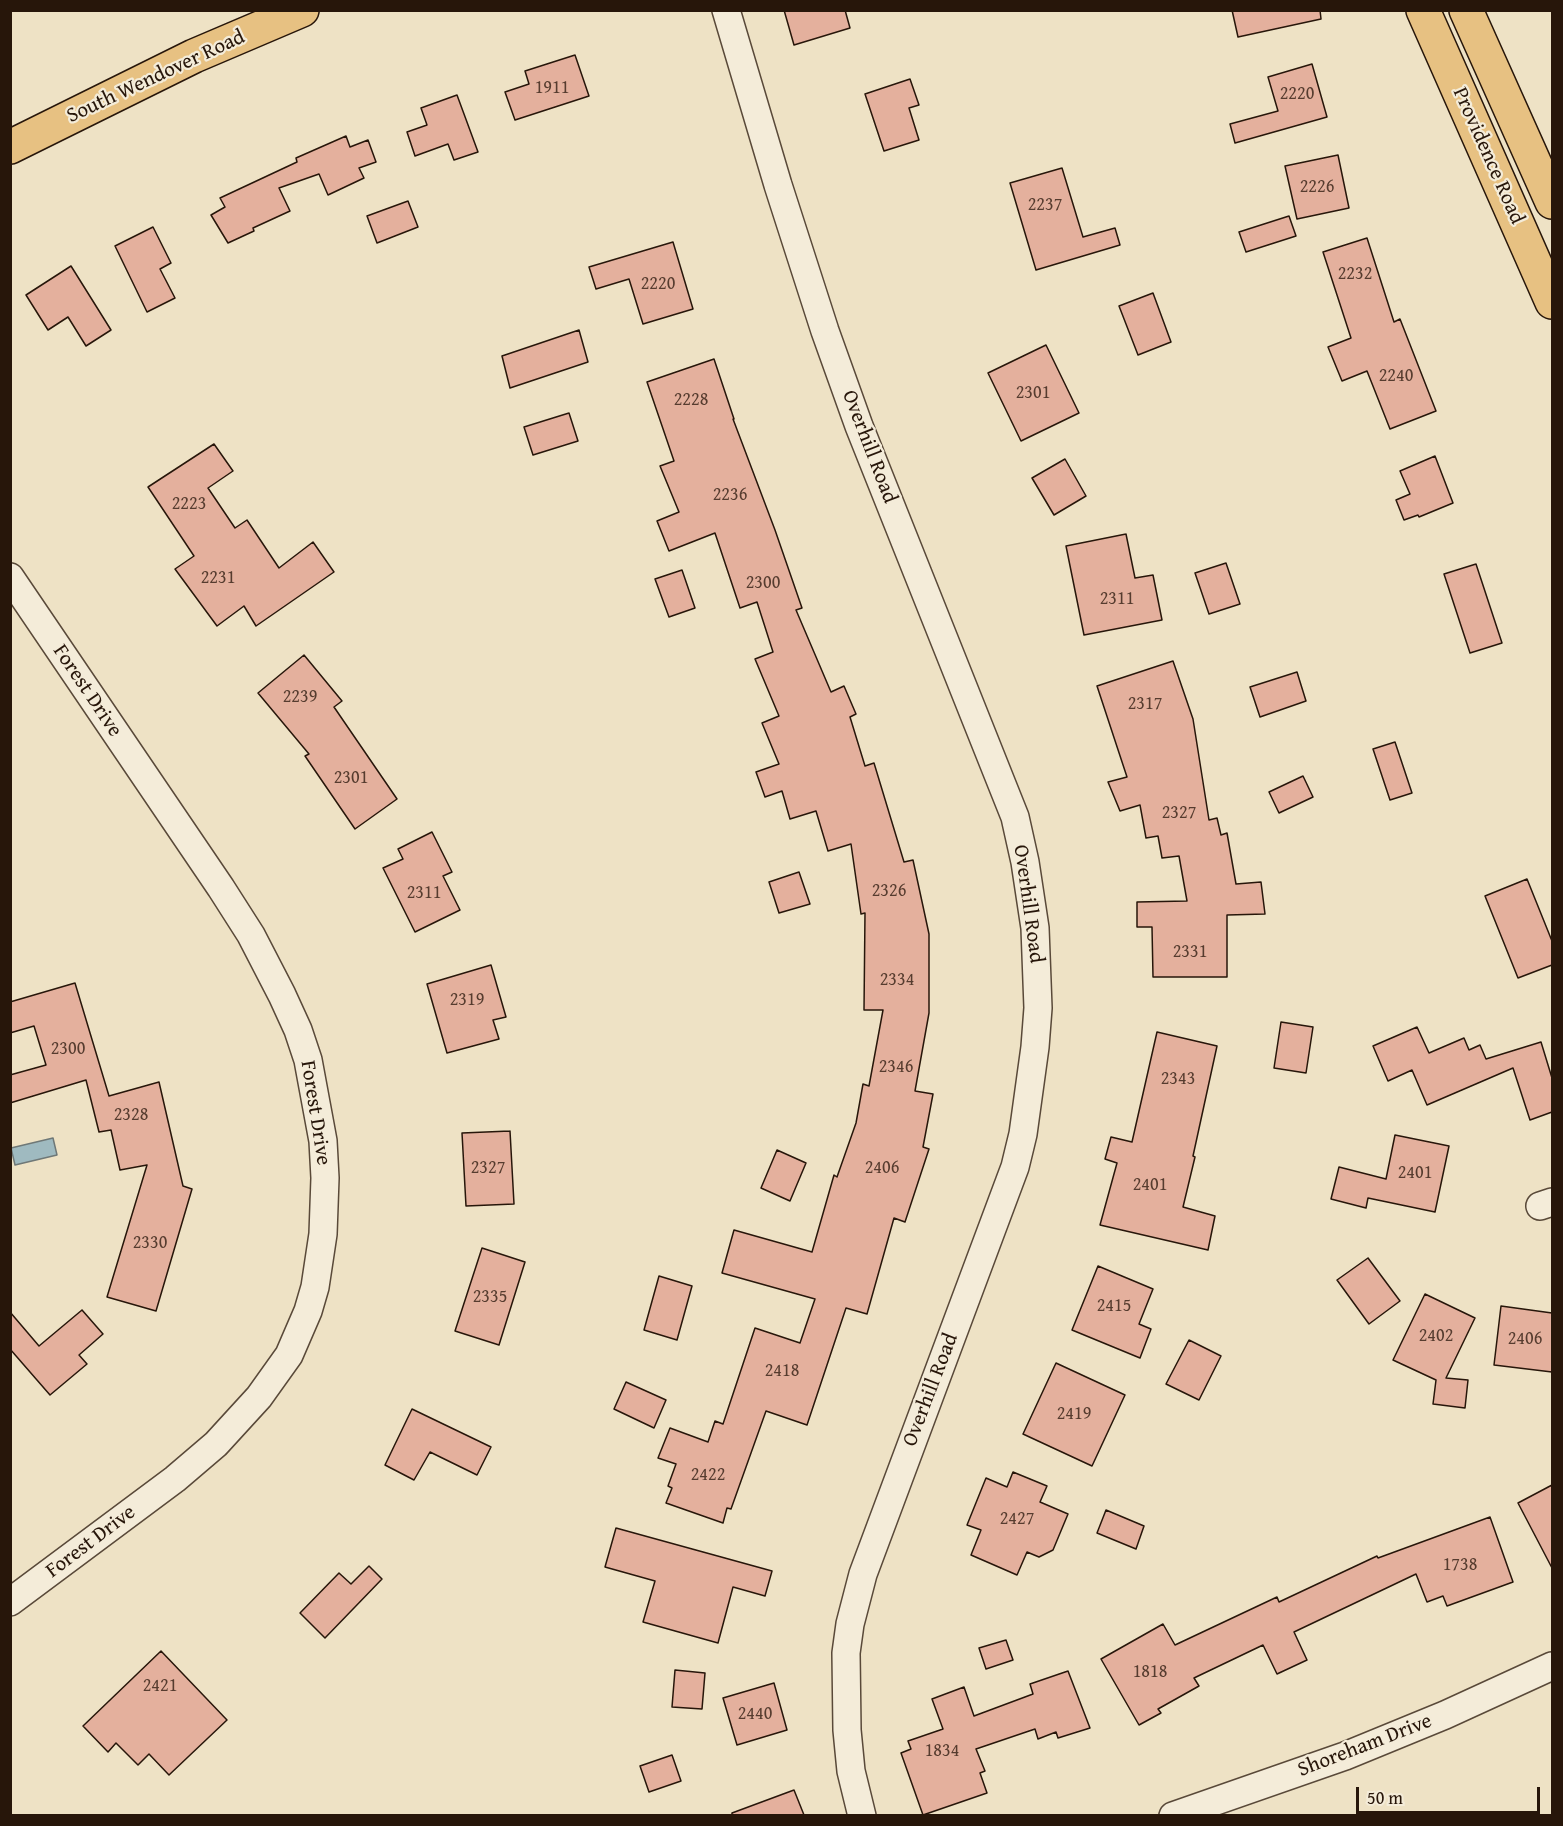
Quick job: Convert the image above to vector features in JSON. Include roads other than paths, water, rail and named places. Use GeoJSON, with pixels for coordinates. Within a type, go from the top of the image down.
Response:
{"type":"FeatureCollection","features":[{"type":"Feature","properties":{"kind":"main road","name":"South Wendover Road"},"geometry":{"type":"LineString","coordinates":[[10,147],[194,56],[302,10]]}},
{"type":"Feature","properties":{"kind":"main road","name":"Providence Road"},"geometry":{"type":"LineString","coordinates":[[1423,10],[1552,302]]}},
{"type":"Feature","properties":{"kind":"main road","name":"Providence Road"},"geometry":{"type":"LineString","coordinates":[[1466,10],[1552,202]]}},
{"type":"Feature","properties":{"kind":"street","name":"Overhill Road"},"geometry":{"type":"LineString","coordinates":[[726,10],[778,185],[825,331],[859,426],[1015,817],[1025,862],[1035,928],[1038,1008],[1023,1134],[1011,1176],[863,1574],[850,1624],[846,1661],[847,1730],[851,1772],[862,1815]]}},
{"type":"Feature","properties":{"kind":"street","name":"Forest Drive"},"geometry":{"type":"LineString","coordinates":[[10,577],[252,936],[298,1030],[308,1060],[323,1141],[325,1178],[323,1234],[315,1287],[308,1311],[289,1355],[259,1397],[216,1444],[175,1479],[10,1602]]}},
{"type":"Feature","properties":{"kind":"street","name":"Shoreham Drive"},"geometry":{"type":"LineString","coordinates":[[1173,1815],[1345,1756],[1445,1715],[1552,1666]]}},
{"type":"Feature","properties":{"kind":"water"},"geometry":{"type":"Polygon","coordinates":[[[53,1138],[57,1155],[15,1165],[11,1148],[53,1138]]]}}]}
